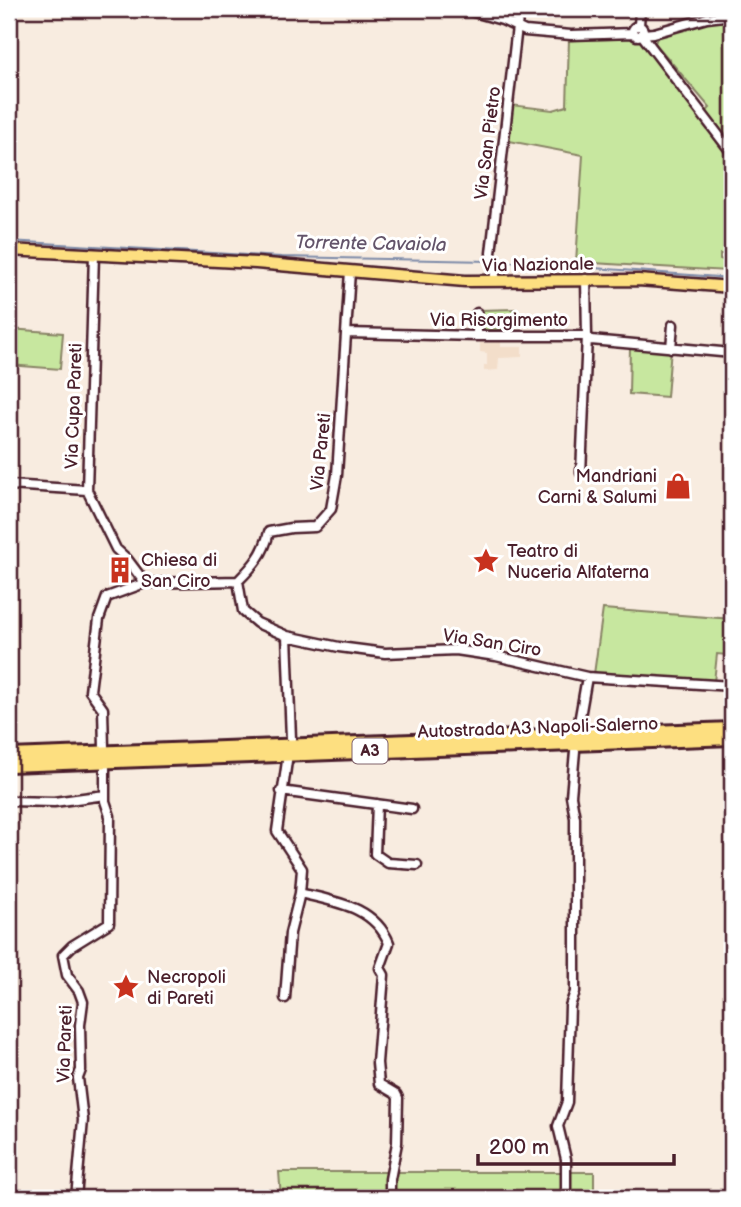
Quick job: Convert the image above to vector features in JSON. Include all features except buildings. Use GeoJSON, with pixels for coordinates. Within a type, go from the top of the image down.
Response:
{"type":"FeatureCollection","features":[{"type":"Feature","properties":{"kind":"highway","name":"Autostrada A3 Napoli-Salerno"},"geometry":{"type":"LineString","coordinates":[[9,756],[732,729]]}},
{"type":"Feature","properties":{"kind":"highway","name":"Autostrada A3 Napoli-Salerno"},"geometry":{"type":"LineString","coordinates":[[9,765],[732,738]]}},
{"type":"Feature","properties":{"kind":"main road","name":"Via Nazionale"},"geometry":{"type":"LineString","coordinates":[[9,250],[350,271],[465,281],[495,276],[638,280],[732,288]]}},
{"type":"Feature","properties":{"kind":"street"},"geometry":{"type":"LineString","coordinates":[[463,9],[502,20],[518,29],[560,34],[654,33],[707,18],[732,15]]}},
{"type":"Feature","properties":{"kind":"street","name":"Via San Pietro"},"geometry":{"type":"LineString","coordinates":[[495,276],[491,253],[519,9]]}},
{"type":"Feature","properties":{"kind":"street"},"geometry":{"type":"LineString","coordinates":[[640,9],[639,32],[732,153]]}},
{"type":"Feature","properties":{"kind":"street","name":"Via Cupa Pareti"},"geometry":{"type":"LineString","coordinates":[[94,254],[87,490],[116,550],[145,583]]}},
{"type":"Feature","properties":{"kind":"street","name":"Via Pareti"},"geometry":{"type":"LineString","coordinates":[[238,581],[255,564],[266,545],[269,532],[314,527],[331,509],[337,475],[350,271]]}},
{"type":"Feature","properties":{"kind":"street"},"geometry":{"type":"LineString","coordinates":[[581,472],[587,336],[586,279]]}},
{"type":"Feature","properties":{"kind":"street"},"geometry":{"type":"LineString","coordinates":[[477,313],[477,337]]}},
{"type":"Feature","properties":{"kind":"street"},"geometry":{"type":"LineString","coordinates":[[671,348],[673,325]]}},
{"type":"Feature","properties":{"kind":"street","name":"Via Risorgimento"},"geometry":{"type":"LineString","coordinates":[[347,333],[477,337],[587,336],[592,340],[732,353]]}},
{"type":"Feature","properties":{"kind":"street"},"geometry":{"type":"LineString","coordinates":[[9,485],[87,490]]}},
{"type":"Feature","properties":{"kind":"street"},"geometry":{"type":"LineString","coordinates":[[104,748],[103,709],[90,691],[99,619],[107,597],[145,583],[238,581]]}},
{"type":"Feature","properties":{"kind":"street","name":"Via San Ciro"},"geometry":{"type":"LineString","coordinates":[[238,581],[243,611],[257,623],[287,636],[385,653],[456,650],[587,677],[732,686]]}},
{"type":"Feature","properties":{"kind":"street"},"geometry":{"type":"LineString","coordinates":[[287,636],[291,739]]}},
{"type":"Feature","properties":{"kind":"street"},"geometry":{"type":"LineString","coordinates":[[578,728],[587,677]]}},
{"type":"Feature","properties":{"kind":"street"},"geometry":{"type":"LineString","coordinates":[[566,1198],[566,1159],[558,1126],[567,1102],[570,1006],[575,992],[575,818],[571,796],[575,751]]}},
{"type":"Feature","properties":{"kind":"street"},"geometry":{"type":"LineString","coordinates":[[285,998],[290,933],[300,893],[302,869],[277,831],[287,761]]}},
{"type":"Feature","properties":{"kind":"street","name":"Via Pareti"},"geometry":{"type":"LineString","coordinates":[[76,1198],[83,1120],[78,1078],[81,1070],[80,1025],[83,1002],[79,991],[67,975],[63,955],[72,946],[109,923],[110,824],[104,768]]}},
{"type":"Feature","properties":{"kind":"street"},"geometry":{"type":"LineString","coordinates":[[281,792],[412,808]]}},
{"type":"Feature","properties":{"kind":"street"},"geometry":{"type":"LineString","coordinates":[[9,801],[54,802],[105,795]]}},
{"type":"Feature","properties":{"kind":"street"},"geometry":{"type":"LineString","coordinates":[[377,804],[375,854],[388,863],[416,865]]}},
{"type":"Feature","properties":{"kind":"street"},"geometry":{"type":"LineString","coordinates":[[300,893],[362,912],[383,929],[388,943],[380,968],[384,975],[377,1063],[379,1084],[398,1098],[397,1143],[390,1179],[390,1198]]}},
{"type":"Feature","properties":{"kind":"shaded area"},"geometry":{"type":"Polygon","coordinates":[[[501,342],[501,347],[522,347],[522,357],[499,358],[498,370],[484,371],[487,353],[480,352],[480,343],[501,342]]]}},
{"type":"Feature","properties":{"kind":"green space"},"geometry":{"type":"Polygon","coordinates":[[[732,19],[732,129],[723,135],[705,113],[710,108],[655,43],[658,35],[695,24],[732,19]]]}},
{"type":"Feature","properties":{"kind":"green space"},"geometry":{"type":"Polygon","coordinates":[[[639,38],[732,158],[732,254],[720,254],[720,259],[727,261],[727,271],[576,262],[583,155],[504,140],[511,105],[553,110],[567,106],[569,39],[639,38]]]}},
{"type":"Feature","properties":{"kind":"green space"},"geometry":{"type":"Polygon","coordinates":[[[515,309],[514,329],[478,330],[479,310],[515,309]]]}},
{"type":"Feature","properties":{"kind":"green space"},"geometry":{"type":"Polygon","coordinates":[[[9,329],[63,333],[60,369],[9,365],[9,329]]]}},
{"type":"Feature","properties":{"kind":"green space"},"geometry":{"type":"Polygon","coordinates":[[[630,347],[671,348],[667,397],[629,394],[630,347]]]}},
{"type":"Feature","properties":{"kind":"green space"},"geometry":{"type":"Polygon","coordinates":[[[603,609],[732,619],[727,655],[717,654],[714,682],[594,674],[603,609]]]}},
{"type":"Feature","properties":{"kind":"green space"},"geometry":{"type":"Polygon","coordinates":[[[279,1172],[594,1172],[594,1198],[281,1198],[279,1172]]]}},
{"type":"Feature","properties":{"kind":"waterway","name":"Torrente Cavaiola"},"geometry":{"type":"LineString","coordinates":[[9,241],[282,257],[490,261]]}},
{"type":"Feature","properties":{"kind":"waterway","name":"Torrente Cavaiola"},"geometry":{"type":"LineString","coordinates":[[496,261],[732,278]]}},
{"type":"Feature","properties":{"kind":"place","name":"Mandriani Carni & Salumi"},"geometry":{"type":"Point","coordinates":[678,486]}},
{"type":"Feature","properties":{"kind":"place","name":"Teatro di Nuceria Alfaterna"},"geometry":{"type":"Point","coordinates":[486,561]}},
{"type":"Feature","properties":{"kind":"place","name":"Chiesa di San Ciro"},"geometry":{"type":"Point","coordinates":[120,570]}},
{"type":"Feature","properties":{"kind":"place","name":"Necropoli di Pareti"},"geometry":{"type":"Point","coordinates":[126,987]}}]}
